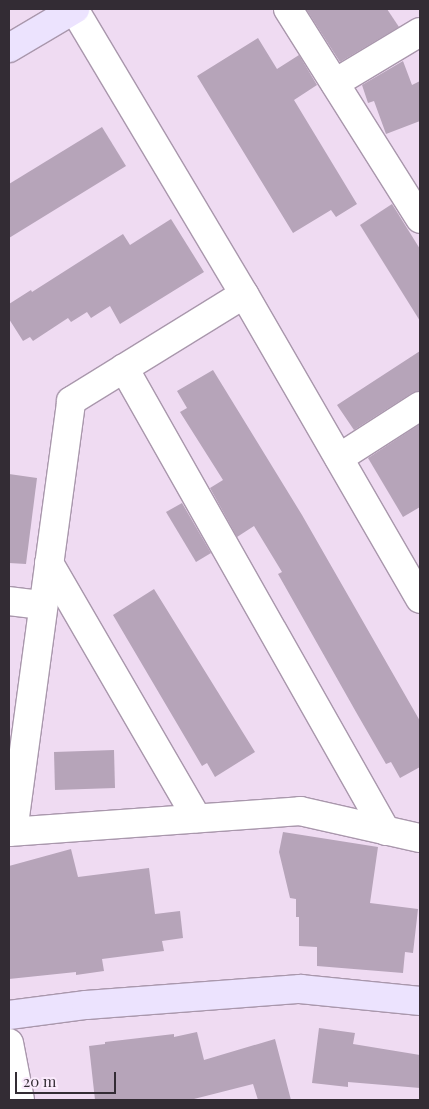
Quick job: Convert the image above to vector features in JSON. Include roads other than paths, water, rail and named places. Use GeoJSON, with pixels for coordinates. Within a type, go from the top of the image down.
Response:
{"type":"FeatureCollection","features":[{"type":"Feature","properties":{"kind":"street"},"geometry":{"type":"LineString","coordinates":[[9,48],[75,9],[244,294],[420,600]]}},
{"type":"Feature","properties":{"kind":"street"},"geometry":{"type":"LineString","coordinates":[[288,9],[420,219]]}},
{"type":"Feature","properties":{"kind":"street"},"geometry":{"type":"LineString","coordinates":[[335,83],[420,32]]}},
{"type":"Feature","properties":{"kind":"street"},"geometry":{"type":"LineString","coordinates":[[244,294],[71,401],[15,817],[9,832],[300,811],[420,838]]}},
{"type":"Feature","properties":{"kind":"street"},"geometry":{"type":"LineString","coordinates":[[124,368],[386,830]]}},
{"type":"Feature","properties":{"kind":"street"},"geometry":{"type":"LineString","coordinates":[[339,458],[420,406]]}},
{"type":"Feature","properties":{"kind":"street"},"geometry":{"type":"LineString","coordinates":[[49,563],[197,818]]}},
{"type":"Feature","properties":{"kind":"street"},"geometry":{"type":"LineString","coordinates":[[9,601],[43,605]]}},
{"type":"Feature","properties":{"kind":"street"},"geometry":{"type":"LineString","coordinates":[[9,1015],[86,1005],[300,989],[420,1001]]}},
{"type":"Feature","properties":{"kind":"street"},"geometry":{"type":"LineString","coordinates":[[9,1043],[20,1100]]}}]}
